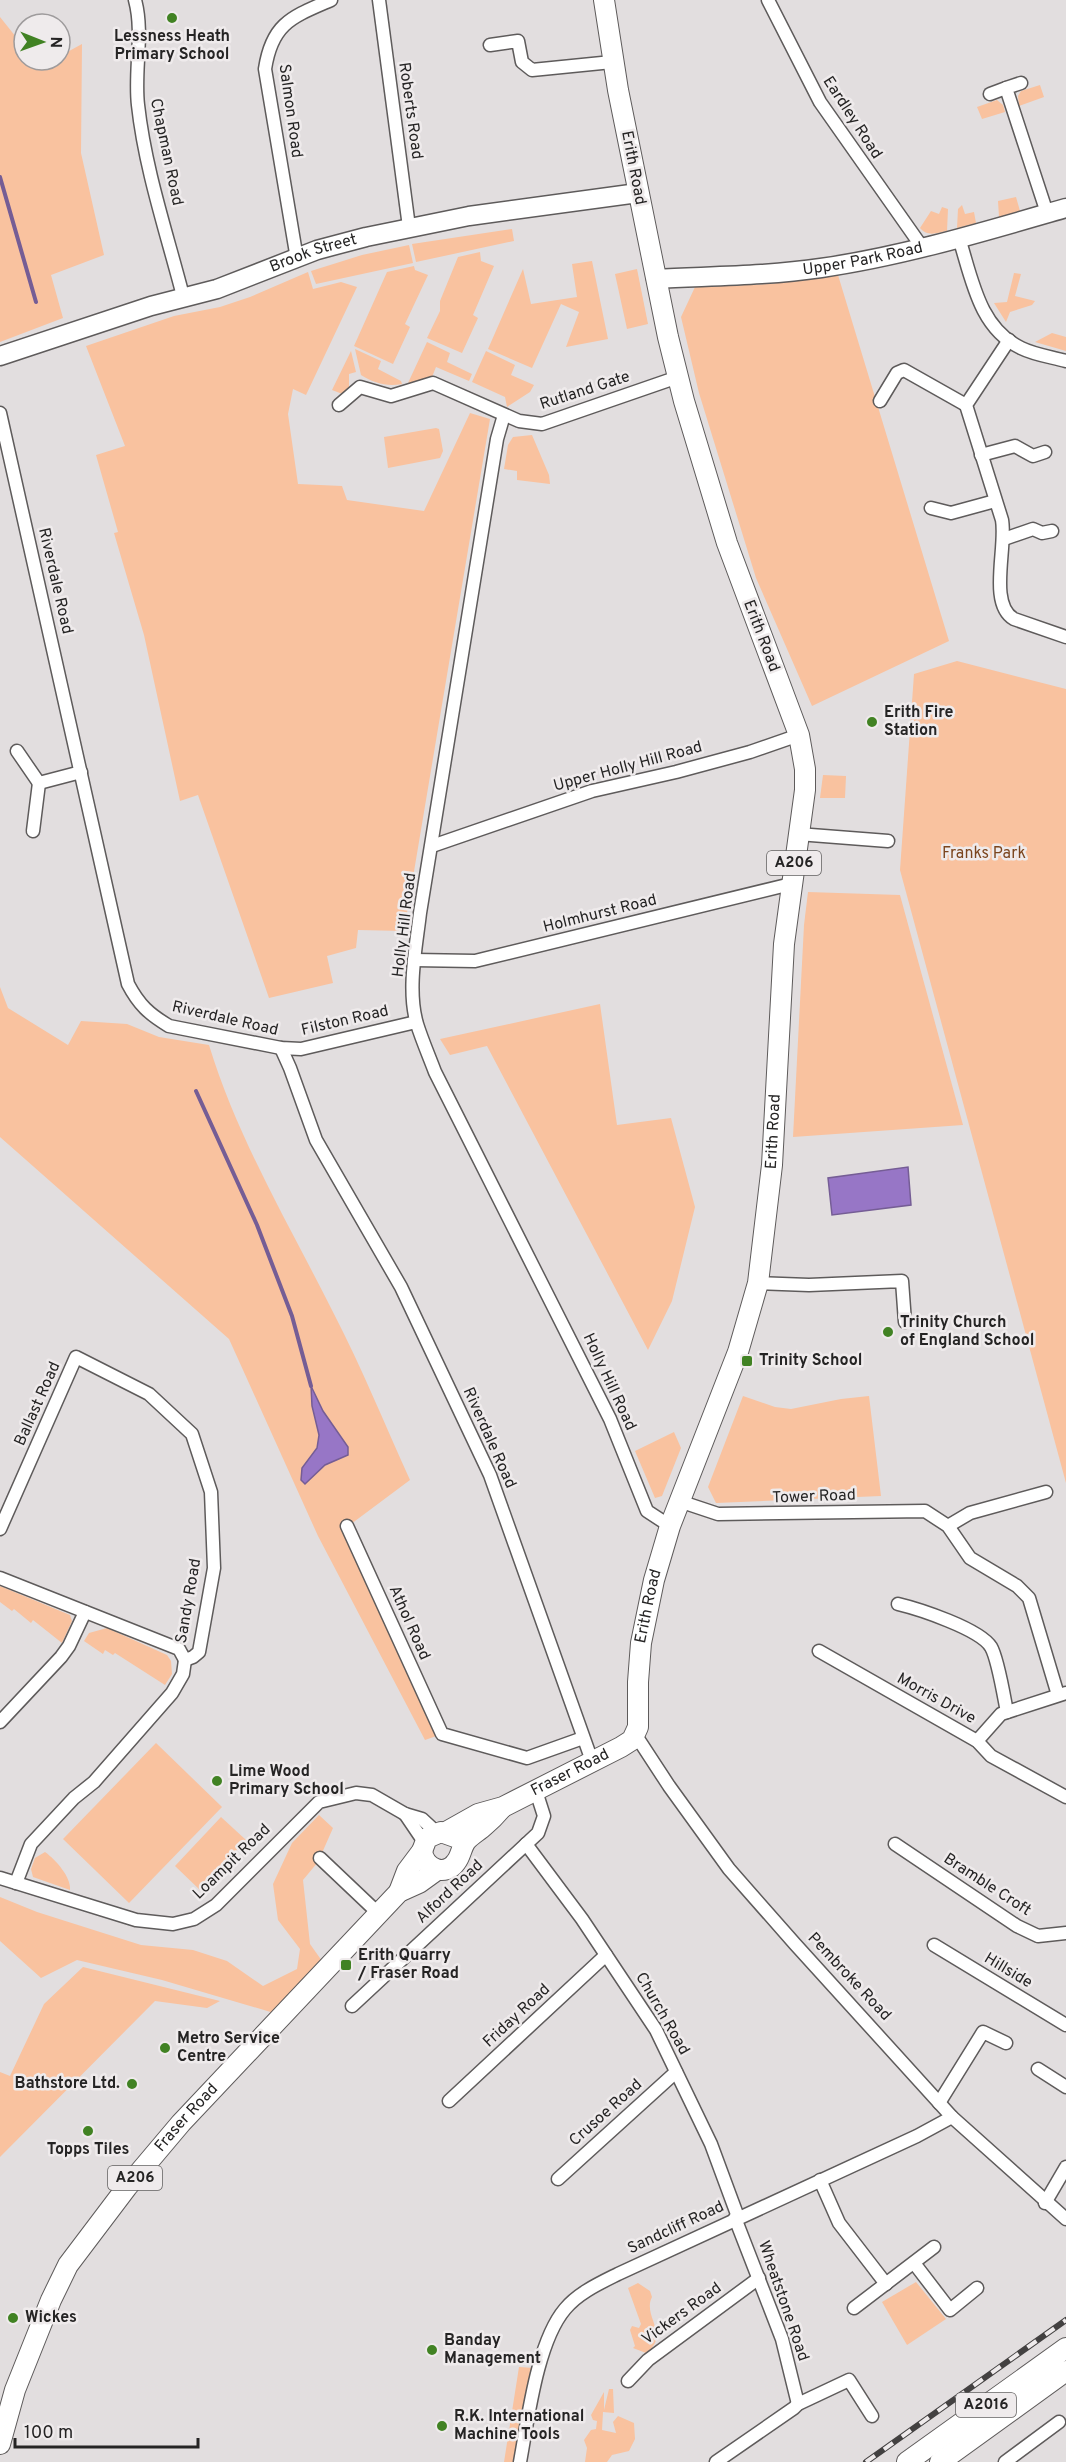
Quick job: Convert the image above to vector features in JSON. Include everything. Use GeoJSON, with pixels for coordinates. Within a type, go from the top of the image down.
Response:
{"type":"FeatureCollection","features":[{"type":"Feature","properties":{"kind":"main road","name":"Erith Road"},"geometry":{"type":"LineString","coordinates":[[604,0],[612,62],[678,377],[707,482],[727,543],[799,735],[805,769],[784,944],[772,1165],[758,1282],[738,1352],[679,1501],[654,1580],[641,1643],[638,1727],[635,1734]]}},
{"type":"Feature","properties":{"kind":"main road","name":"Fraser Road"},"geometry":{"type":"LineString","coordinates":[[399,1892],[407,1871],[432,1839],[478,1814],[503,1807],[536,1791],[621,1747],[632,1740],[635,1734]]}},
{"type":"Feature","properties":{"kind":"main road","name":"Fraser Road"},"geometry":{"type":"LineString","coordinates":[[0,2444],[15,2390],[51,2300],[68,2265],[127,2187],[181,2123],[378,1913],[399,1892],[419,1883],[437,1870],[451,1867],[458,1860],[467,1839],[485,1826],[503,1807]]}},
{"type":"Feature","properties":{"kind":"main road"},"geometry":{"type":"LineString","coordinates":[[437,1870],[428,1865],[432,1839],[454,1837],[461,1850]]}},
{"type":"Feature","properties":{"kind":"main road","name":"A2016"},"geometry":{"type":"LineString","coordinates":[[907,2462],[1066,2348]]}},
{"type":"Feature","properties":{"kind":"main road","name":"A2016"},"geometry":{"type":"LineString","coordinates":[[940,2462],[1066,2371]]}},
{"type":"Feature","properties":{"kind":"street","name":"Salmon Road"},"geometry":{"type":"LineString","coordinates":[[297,259],[265,69],[272,42],[284,23],[331,0]]}},
{"type":"Feature","properties":{"kind":"street","name":"Roberts Road"},"geometry":{"type":"LineString","coordinates":[[379,0],[409,227]]}},
{"type":"Feature","properties":{"kind":"street","name":"Eardley Road"},"geometry":{"type":"LineString","coordinates":[[768,0],[820,102],[922,247]]}},
{"type":"Feature","properties":{"kind":"street","name":"Chapman Road"},"geometry":{"type":"LineString","coordinates":[[137,6],[136,85],[141,128],[183,296]]}},
{"type":"Feature","properties":{"kind":"street"},"geometry":{"type":"LineString","coordinates":[[490,45],[518,41],[522,62],[532,70],[612,62]]}},
{"type":"Feature","properties":{"kind":"street"},"geometry":{"type":"LineString","coordinates":[[990,94],[1022,83]]}},
{"type":"Feature","properties":{"kind":"street"},"geometry":{"type":"LineString","coordinates":[[1006,88],[1047,213]]}},
{"type":"Feature","properties":{"kind":"street","name":"Brook Street"},"geometry":{"type":"LineString","coordinates":[[0,356],[183,296],[217,289],[327,248],[409,227],[469,216],[638,194]]}},
{"type":"Feature","properties":{"kind":"street","name":"Upper Park Road"},"geometry":{"type":"LineString","coordinates":[[656,279],[772,274],[812,269],[922,247],[1066,208]]}},
{"type":"Feature","properties":{"kind":"street"},"geometry":{"type":"LineString","coordinates":[[959,238],[982,310],[991,325],[1025,350],[1066,361]]}},
{"type":"Feature","properties":{"kind":"street"},"geometry":{"type":"LineString","coordinates":[[966,405],[1009,340]]}},
{"type":"Feature","properties":{"kind":"street"},"geometry":{"type":"LineString","coordinates":[[880,401],[897,373],[904,370],[966,405],[1002,520],[1004,539],[1000,593],[1004,610],[1014,619],[1066,637]]}},
{"type":"Feature","properties":{"kind":"street","name":"Rutland Gate"},"geometry":{"type":"LineString","coordinates":[[339,405],[360,387],[391,396],[433,384],[532,424],[550,423],[678,377]]}},
{"type":"Feature","properties":{"kind":"street","name":"Riverdale Road"},"geometry":{"type":"LineString","coordinates":[[0,413],[128,984],[138,1002],[169,1026],[281,1048],[316,1140],[400,1287],[490,1475],[592,1761]]}},
{"type":"Feature","properties":{"kind":"street","name":"Holly Hill Road"},"geometry":{"type":"LineString","coordinates":[[504,414],[497,439],[414,960],[413,994],[416,1022],[435,1072],[610,1419],[647,1511],[670,1526]]}},
{"type":"Feature","properties":{"kind":"street"},"geometry":{"type":"LineString","coordinates":[[981,455],[1014,446],[1033,456],[1045,452]]}},
{"type":"Feature","properties":{"kind":"street"},"geometry":{"type":"LineString","coordinates":[[931,508],[951,513],[995,501]]}},
{"type":"Feature","properties":{"kind":"street"},"geometry":{"type":"LineString","coordinates":[[1004,539],[1033,529],[1041,533],[1052,531]]}},
{"type":"Feature","properties":{"kind":"street","name":"Upper Holly Hill Road"},"geometry":{"type":"LineString","coordinates":[[432,846],[592,791],[750,752],[799,735]]}},
{"type":"Feature","properties":{"kind":"street"},"geometry":{"type":"LineString","coordinates":[[17,751],[39,783],[33,831]]}},
{"type":"Feature","properties":{"kind":"street"},"geometry":{"type":"LineString","coordinates":[[39,783],[81,772]]}},
{"type":"Feature","properties":{"kind":"street"},"geometry":{"type":"LineString","coordinates":[[798,834],[888,841]]}},
{"type":"Feature","properties":{"kind":"street","name":"Holmhurst Road"},"geometry":{"type":"LineString","coordinates":[[414,960],[475,961],[792,884]]}},
{"type":"Feature","properties":{"kind":"street","name":"Filston Road"},"geometry":{"type":"LineString","coordinates":[[281,1048],[301,1049],[416,1022]]}},
{"type":"Feature","properties":{"kind":"street"},"geometry":{"type":"LineString","coordinates":[[758,1282],[791,1285],[902,1281],[906,1322]]}},
{"type":"Feature","properties":{"kind":"street","name":"Ballast Road"},"geometry":{"type":"LineString","coordinates":[[0,1530],[76,1357]]}},
{"type":"Feature","properties":{"kind":"street","name":"Sandy Road"},"geometry":{"type":"LineString","coordinates":[[16,1883],[31,1844],[74,1798],[94,1782],[172,1693],[183,1674],[185,1660],[199,1652],[214,1568],[211,1492],[192,1434],[149,1394],[76,1357]]}},
{"type":"Feature","properties":{"kind":"street"},"geometry":{"type":"LineString","coordinates":[[948,1526],[970,1513],[1046,1492]]}},
{"type":"Feature","properties":{"kind":"street","name":"Tower Road"},"geometry":{"type":"LineString","coordinates":[[679,1501],[718,1514],[925,1511],[948,1526],[970,1558],[1017,1586],[1029,1598],[1062,1694],[1001,1714],[977,1741]]}},
{"type":"Feature","properties":{"kind":"street","name":"Athol Road"},"geometry":{"type":"LineString","coordinates":[[347,1526],[442,1734],[527,1758],[583,1738]]}},
{"type":"Feature","properties":{"kind":"street"},"geometry":{"type":"LineString","coordinates":[[0,1578],[179,1649],[185,1660]]}},
{"type":"Feature","properties":{"kind":"street"},"geometry":{"type":"LineString","coordinates":[[898,1604],[924,1610],[983,1638],[992,1648],[1007,1712]]}},
{"type":"Feature","properties":{"kind":"street"},"geometry":{"type":"LineString","coordinates":[[0,1722],[61,1657],[69,1646],[85,1612]]}},
{"type":"Feature","properties":{"kind":"street","name":"Morris Drive"},"geometry":{"type":"LineString","coordinates":[[819,1652],[977,1741],[991,1756],[1066,1797]]}},
{"type":"Feature","properties":{"kind":"street","name":"Pembroke Road"},"geometry":{"type":"LineString","coordinates":[[635,1734],[669,1786],[729,1869],[952,2117],[1045,2203],[1066,2219]]}},
{"type":"Feature","properties":{"kind":"street","name":"Alford Road"},"geometry":{"type":"LineString","coordinates":[[352,2006],[538,1833],[544,1816],[536,1791]]}},
{"type":"Feature","properties":{"kind":"street","name":"Loampit Road"},"geometry":{"type":"LineString","coordinates":[[0,1878],[136,1920],[173,1924],[194,1919],[216,1905],[319,1802],[356,1793],[364,1794],[422,1820],[432,1839]]}},
{"type":"Feature","properties":{"kind":"street","name":"Church Road"},"geometry":{"type":"LineString","coordinates":[[526,1844],[606,1955],[656,2030],[711,2144],[737,2218]]}},
{"type":"Feature","properties":{"kind":"street","name":"Bramble Croft"},"geometry":{"type":"LineString","coordinates":[[895,1844],[1017,1926],[1038,1936],[1066,1933]]}},
{"type":"Feature","properties":{"kind":"street"},"geometry":{"type":"LineString","coordinates":[[320,1858],[378,1913]]}},
{"type":"Feature","properties":{"kind":"street","name":"Hillside"},"geometry":{"type":"LineString","coordinates":[[934,1945],[1066,2025]]}},
{"type":"Feature","properties":{"kind":"street","name":"Friday Road"},"geometry":{"type":"LineString","coordinates":[[450,2101],[606,1955]]}},
{"type":"Feature","properties":{"kind":"street"},"geometry":{"type":"LineString","coordinates":[[939,2103],[983,2032],[1006,2043]]}},
{"type":"Feature","properties":{"kind":"street"},"geometry":{"type":"LineString","coordinates":[[1038,2069],[1066,2087]]}},
{"type":"Feature","properties":{"kind":"street","name":"Crusoe Road"},"geometry":{"type":"LineString","coordinates":[[558,2179],[676,2072]]}},
{"type":"Feature","properties":{"kind":"street","name":"Sandcliff Road"},"geometry":{"type":"LineString","coordinates":[[520,2462],[531,2401],[543,2355],[564,2310],[576,2298],[599,2284],[737,2218],[938,2127],[952,2117]]}},
{"type":"Feature","properties":{"kind":"street"},"geometry":{"type":"LineString","coordinates":[[1045,2203],[1066,2167]]}},
{"type":"Feature","properties":{"kind":"street"},"geometry":{"type":"LineString","coordinates":[[820,2180],[839,2223],[886,2284]]}},
{"type":"Feature","properties":{"kind":"street","name":"Wheatstone Road"},"geometry":{"type":"LineString","coordinates":[[737,2218],[782,2339],[798,2404]]}},
{"type":"Feature","properties":{"kind":"street"},"geometry":{"type":"LineString","coordinates":[[854,2308],[934,2247]]}},
{"type":"Feature","properties":{"kind":"street"},"geometry":{"type":"LineString","coordinates":[[914,2263],[950,2310],[977,2288]]}},
{"type":"Feature","properties":{"kind":"street","name":"Vickers Road"},"geometry":{"type":"LineString","coordinates":[[628,2381],[648,2360],[759,2278]]}},
{"type":"Feature","properties":{"kind":"street"},"geometry":{"type":"LineString","coordinates":[[716,2462],[798,2404],[849,2380],[872,2416]]}},
{"type":"Feature","properties":{"kind":"street"},"geometry":{"type":"LineString","coordinates":[[1005,2462],[1059,2422]]}},
{"type":"Feature","properties":{"kind":"green space"},"geometry":{"type":"Polygon","coordinates":[[[0,17],[12,32],[12,72],[72,72],[72,49],[82,44],[81,153],[104,255],[51,275],[63,318],[0,342],[0,17]]]}},
{"type":"Feature","properties":{"kind":"green space"},"geometry":{"type":"Polygon","coordinates":[[[1040,85],[1044,97],[1019,106],[1018,96],[1021,91],[1040,85]]]}},
{"type":"Feature","properties":{"kind":"green space"},"geometry":{"type":"Polygon","coordinates":[[[997,100],[1003,105],[1005,112],[982,119],[977,107],[997,100]]]}},
{"type":"Feature","properties":{"kind":"green space"},"geometry":{"type":"Polygon","coordinates":[[[1016,197],[1020,211],[999,217],[998,201],[1016,197]]]}},
{"type":"Feature","properties":{"kind":"green space"},"geometry":{"type":"Polygon","coordinates":[[[962,205],[965,214],[974,212],[976,223],[957,228],[958,209],[962,205]]]}},
{"type":"Feature","properties":{"kind":"green space"},"geometry":{"type":"Polygon","coordinates":[[[942,207],[948,209],[947,231],[932,234],[923,231],[920,228],[931,211],[939,214],[942,207]]]}},
{"type":"Feature","properties":{"kind":"green space"},"geometry":{"type":"Polygon","coordinates":[[[512,229],[514,241],[416,262],[412,244],[512,229]]]}},
{"type":"Feature","properties":{"kind":"green space"},"geometry":{"type":"Polygon","coordinates":[[[409,245],[413,263],[316,284],[311,271],[362,255],[409,245]]]}},
{"type":"Feature","properties":{"kind":"green space"},"geometry":{"type":"Polygon","coordinates":[[[480,252],[481,261],[494,266],[473,315],[478,318],[462,353],[427,338],[440,311],[440,301],[458,257],[480,252]]]}},
{"type":"Feature","properties":{"kind":"green space"},"geometry":{"type":"Polygon","coordinates":[[[592,261],[608,339],[566,347],[579,312],[561,304],[532,368],[488,349],[523,269],[531,304],[577,297],[572,264],[592,261]]]}},
{"type":"Feature","properties":{"kind":"green space"},"geometry":{"type":"Polygon","coordinates":[[[414,266],[415,270],[428,275],[405,324],[410,327],[393,364],[354,346],[387,272],[414,266]]]}},
{"type":"Feature","properties":{"kind":"green space"},"geometry":{"type":"Polygon","coordinates":[[[637,269],[648,324],[627,329],[615,274],[637,269]]]}},
{"type":"Feature","properties":{"kind":"green space"},"geometry":{"type":"Polygon","coordinates":[[[308,272],[313,289],[341,282],[357,287],[306,395],[293,389],[288,414],[298,484],[342,486],[347,500],[424,511],[470,413],[490,419],[404,931],[358,930],[356,948],[327,956],[333,983],[269,998],[198,795],[180,801],[144,635],[114,533],[118,532],[96,455],[125,446],[86,346],[174,316],[220,307],[250,297],[308,272]]]}},
{"type":"Feature","properties":{"kind":"green space"},"geometry":{"type":"Polygon","coordinates":[[[1014,273],[1021,274],[1015,296],[1035,301],[1032,305],[1010,312],[1006,322],[994,303],[1007,302],[1014,273]]]}},
{"type":"Feature","properties":{"kind":"green space"},"geometry":{"type":"Polygon","coordinates":[[[838,275],[949,641],[812,706],[756,578],[699,393],[681,317],[695,287],[769,284],[838,275]]]}},
{"type":"Feature","properties":{"kind":"green space"},"geometry":{"type":"Polygon","coordinates":[[[1052,333],[1066,337],[1066,351],[1035,342],[1052,333]]]}},
{"type":"Feature","properties":{"kind":"green space"},"geometry":{"type":"Polygon","coordinates":[[[427,342],[450,353],[447,362],[472,374],[469,381],[436,367],[432,377],[408,383],[427,342]]]}},
{"type":"Feature","properties":{"kind":"green space"},"geometry":{"type":"Polygon","coordinates":[[[355,349],[381,361],[378,369],[401,381],[402,384],[381,384],[361,375],[355,349]]]}},
{"type":"Feature","properties":{"kind":"green space"},"geometry":{"type":"Polygon","coordinates":[[[351,351],[356,372],[349,374],[349,389],[345,395],[332,390],[351,351]]]}},
{"type":"Feature","properties":{"kind":"green space"},"geometry":{"type":"Polygon","coordinates":[[[486,351],[515,365],[511,375],[534,385],[530,392],[507,407],[505,397],[472,382],[486,351]]]}},
{"type":"Feature","properties":{"kind":"green space"},"geometry":{"type":"Polygon","coordinates":[[[439,429],[443,451],[440,458],[388,468],[384,437],[439,429]]]}},
{"type":"Feature","properties":{"kind":"green space"},"geometry":{"type":"Polygon","coordinates":[[[532,435],[549,475],[550,484],[517,480],[517,471],[504,469],[508,445],[513,437],[532,435]]]}},
{"type":"Feature","properties":{"kind":"green space","name":"Franks Park"},"geometry":{"type":"Polygon","coordinates":[[[957,661],[1066,689],[1066,1483],[900,870],[914,674],[957,661]]]}},
{"type":"Feature","properties":{"kind":"green space"},"geometry":{"type":"Polygon","coordinates":[[[823,775],[846,776],[845,798],[820,798],[823,775]]]}},
{"type":"Feature","properties":{"kind":"green space"},"geometry":{"type":"Polygon","coordinates":[[[808,892],[900,895],[963,1125],[793,1137],[804,925],[808,892]]]}},
{"type":"Feature","properties":{"kind":"green space"},"geometry":{"type":"Polygon","coordinates":[[[0,987],[8,1008],[68,1045],[81,1021],[127,1024],[159,1037],[209,1045],[250,1149],[344,1334],[410,1480],[347,1527],[442,1734],[425,1740],[318,1536],[229,1339],[0,1137],[0,987]]]}},
{"type":"Feature","properties":{"kind":"green space"},"geometry":{"type":"Polygon","coordinates":[[[600,1004],[617,1125],[671,1118],[695,1207],[672,1301],[648,1350],[487,1046],[450,1055],[440,1039],[600,1004]]]}},
{"type":"Feature","properties":{"kind":"green space"},"geometry":{"type":"Polygon","coordinates":[[[743,1396],[775,1407],[791,1409],[869,1396],[881,1496],[716,1503],[708,1487],[743,1396]]]}},
{"type":"Feature","properties":{"kind":"green space"},"geometry":{"type":"Polygon","coordinates":[[[674,1432],[681,1448],[662,1496],[655,1498],[635,1451],[674,1432]]]}},
{"type":"Feature","properties":{"kind":"green space"},"geometry":{"type":"Polygon","coordinates":[[[0,1586],[70,1615],[72,1621],[62,1643],[33,1620],[31,1623],[14,1609],[12,1611],[0,1602],[0,1586]]]}},
{"type":"Feature","properties":{"kind":"green space"},"geometry":{"type":"Polygon","coordinates":[[[107,1628],[167,1655],[171,1661],[172,1674],[165,1685],[115,1653],[113,1655],[105,1650],[103,1654],[84,1641],[89,1633],[107,1628]]]}},
{"type":"Feature","properties":{"kind":"green space"},"geometry":{"type":"Polygon","coordinates":[[[156,1743],[222,1807],[129,1903],[63,1839],[156,1743]]]}},
{"type":"Feature","properties":{"kind":"green space"},"geometry":{"type":"Polygon","coordinates":[[[319,1815],[333,1828],[318,1862],[303,1880],[310,1944],[322,1961],[274,2013],[162,1980],[77,1960],[41,1978],[0,1941],[0,1897],[37,1912],[141,1945],[193,1950],[227,1961],[263,1986],[297,1969],[300,1949],[278,1920],[273,1884],[292,1843],[319,1815]]]}},
{"type":"Feature","properties":{"kind":"green space"},"geometry":{"type":"Polygon","coordinates":[[[221,1817],[246,1840],[200,1890],[175,1866],[221,1817]]]}},
{"type":"Feature","properties":{"kind":"green space"},"geometry":{"type":"Polygon","coordinates":[[[45,1852],[62,1869],[70,1890],[33,1877],[31,1869],[35,1858],[45,1852]]]}},
{"type":"Feature","properties":{"kind":"green space"},"geometry":{"type":"Polygon","coordinates":[[[83,1967],[220,2001],[207,2008],[155,2001],[0,2157],[0,2072],[10,2076],[44,2004],[83,1967]]]}},
{"type":"Feature","properties":{"kind":"green space"},"geometry":{"type":"Polygon","coordinates":[[[916,2282],[946,2319],[907,2345],[882,2302],[916,2282]]]}},
{"type":"Feature","properties":{"kind":"green space"},"geometry":{"type":"Polygon","coordinates":[[[638,2283],[650,2291],[652,2297],[650,2311],[656,2332],[653,2346],[646,2353],[633,2348],[635,2346],[630,2330],[632,2326],[639,2328],[641,2324],[628,2288],[638,2283]]]}},
{"type":"Feature","properties":{"kind":"green space"},"geometry":{"type":"Polygon","coordinates":[[[519,2367],[534,2368],[515,2462],[504,2462],[519,2367]]]}},
{"type":"Feature","properties":{"kind":"green space"},"geometry":{"type":"Polygon","coordinates":[[[609,2389],[613,2389],[614,2413],[603,2412],[602,2430],[616,2433],[613,2422],[618,2416],[634,2423],[635,2439],[629,2451],[612,2455],[607,2462],[585,2462],[587,2448],[584,2440],[591,2430],[596,2429],[597,2421],[593,2420],[591,2415],[604,2392],[604,2410],[609,2389]]]}},
{"type":"Feature","properties":{"kind":"shaded area"},"geometry":{"type":"Polygon","coordinates":[[[908,1167],[911,1205],[832,1215],[828,1178],[908,1167]]]}},
{"type":"Feature","properties":{"kind":"shaded area"},"geometry":{"type":"Polygon","coordinates":[[[311,1386],[323,1411],[348,1447],[348,1455],[325,1465],[305,1484],[301,1480],[302,1468],[317,1448],[319,1435],[312,1406],[311,1386]]]}},
{"type":"Feature","properties":{"kind":"waterway"},"geometry":{"type":"LineString","coordinates":[[0,177],[36,302]]}},
{"type":"Feature","properties":{"kind":"waterway"},"geometry":{"type":"LineString","coordinates":[[196,1091],[257,1225],[292,1316],[311,1386]]}},
{"type":"Feature","properties":{"kind":"railway"},"geometry":{"type":"LineString","coordinates":[[866,2462],[1066,2320]]}},
{"type":"Feature","properties":{"kind":"place","name":"Lessness Heath Primary School"},"geometry":{"type":"Point","coordinates":[172,18]}},
{"type":"Feature","properties":{"kind":"place","name":"Erith Fire Station"},"geometry":{"type":"Point","coordinates":[872,722]}},
{"type":"Feature","properties":{"kind":"place","name":"Trinity Church of England School"},"geometry":{"type":"Point","coordinates":[888,1332]}},
{"type":"Feature","properties":{"kind":"place","name":"Trinity School"},"geometry":{"type":"Point","coordinates":[747,1361]}},
{"type":"Feature","properties":{"kind":"place","name":"Lime Wood Primary School"},"geometry":{"type":"Point","coordinates":[217,1781]}},
{"type":"Feature","properties":{"kind":"place","name":"Erith Quarry / Fraser Road"},"geometry":{"type":"Point","coordinates":[346,1965]}},
{"type":"Feature","properties":{"kind":"place","name":"Metro Service Centre"},"geometry":{"type":"Point","coordinates":[165,2048]}},
{"type":"Feature","properties":{"kind":"place","name":"Bathstore Ltd."},"geometry":{"type":"Point","coordinates":[132,2084]}},
{"type":"Feature","properties":{"kind":"place","name":"Topps Tiles"},"geometry":{"type":"Point","coordinates":[88,2131]}},
{"type":"Feature","properties":{"kind":"place","name":"Wickes"},"geometry":{"type":"Point","coordinates":[13,2318]}},
{"type":"Feature","properties":{"kind":"place","name":"Banday Management"},"geometry":{"type":"Point","coordinates":[432,2350]}},
{"type":"Feature","properties":{"kind":"place","name":"R.K. International Machine Tools"},"geometry":{"type":"Point","coordinates":[442,2426]}}]}
